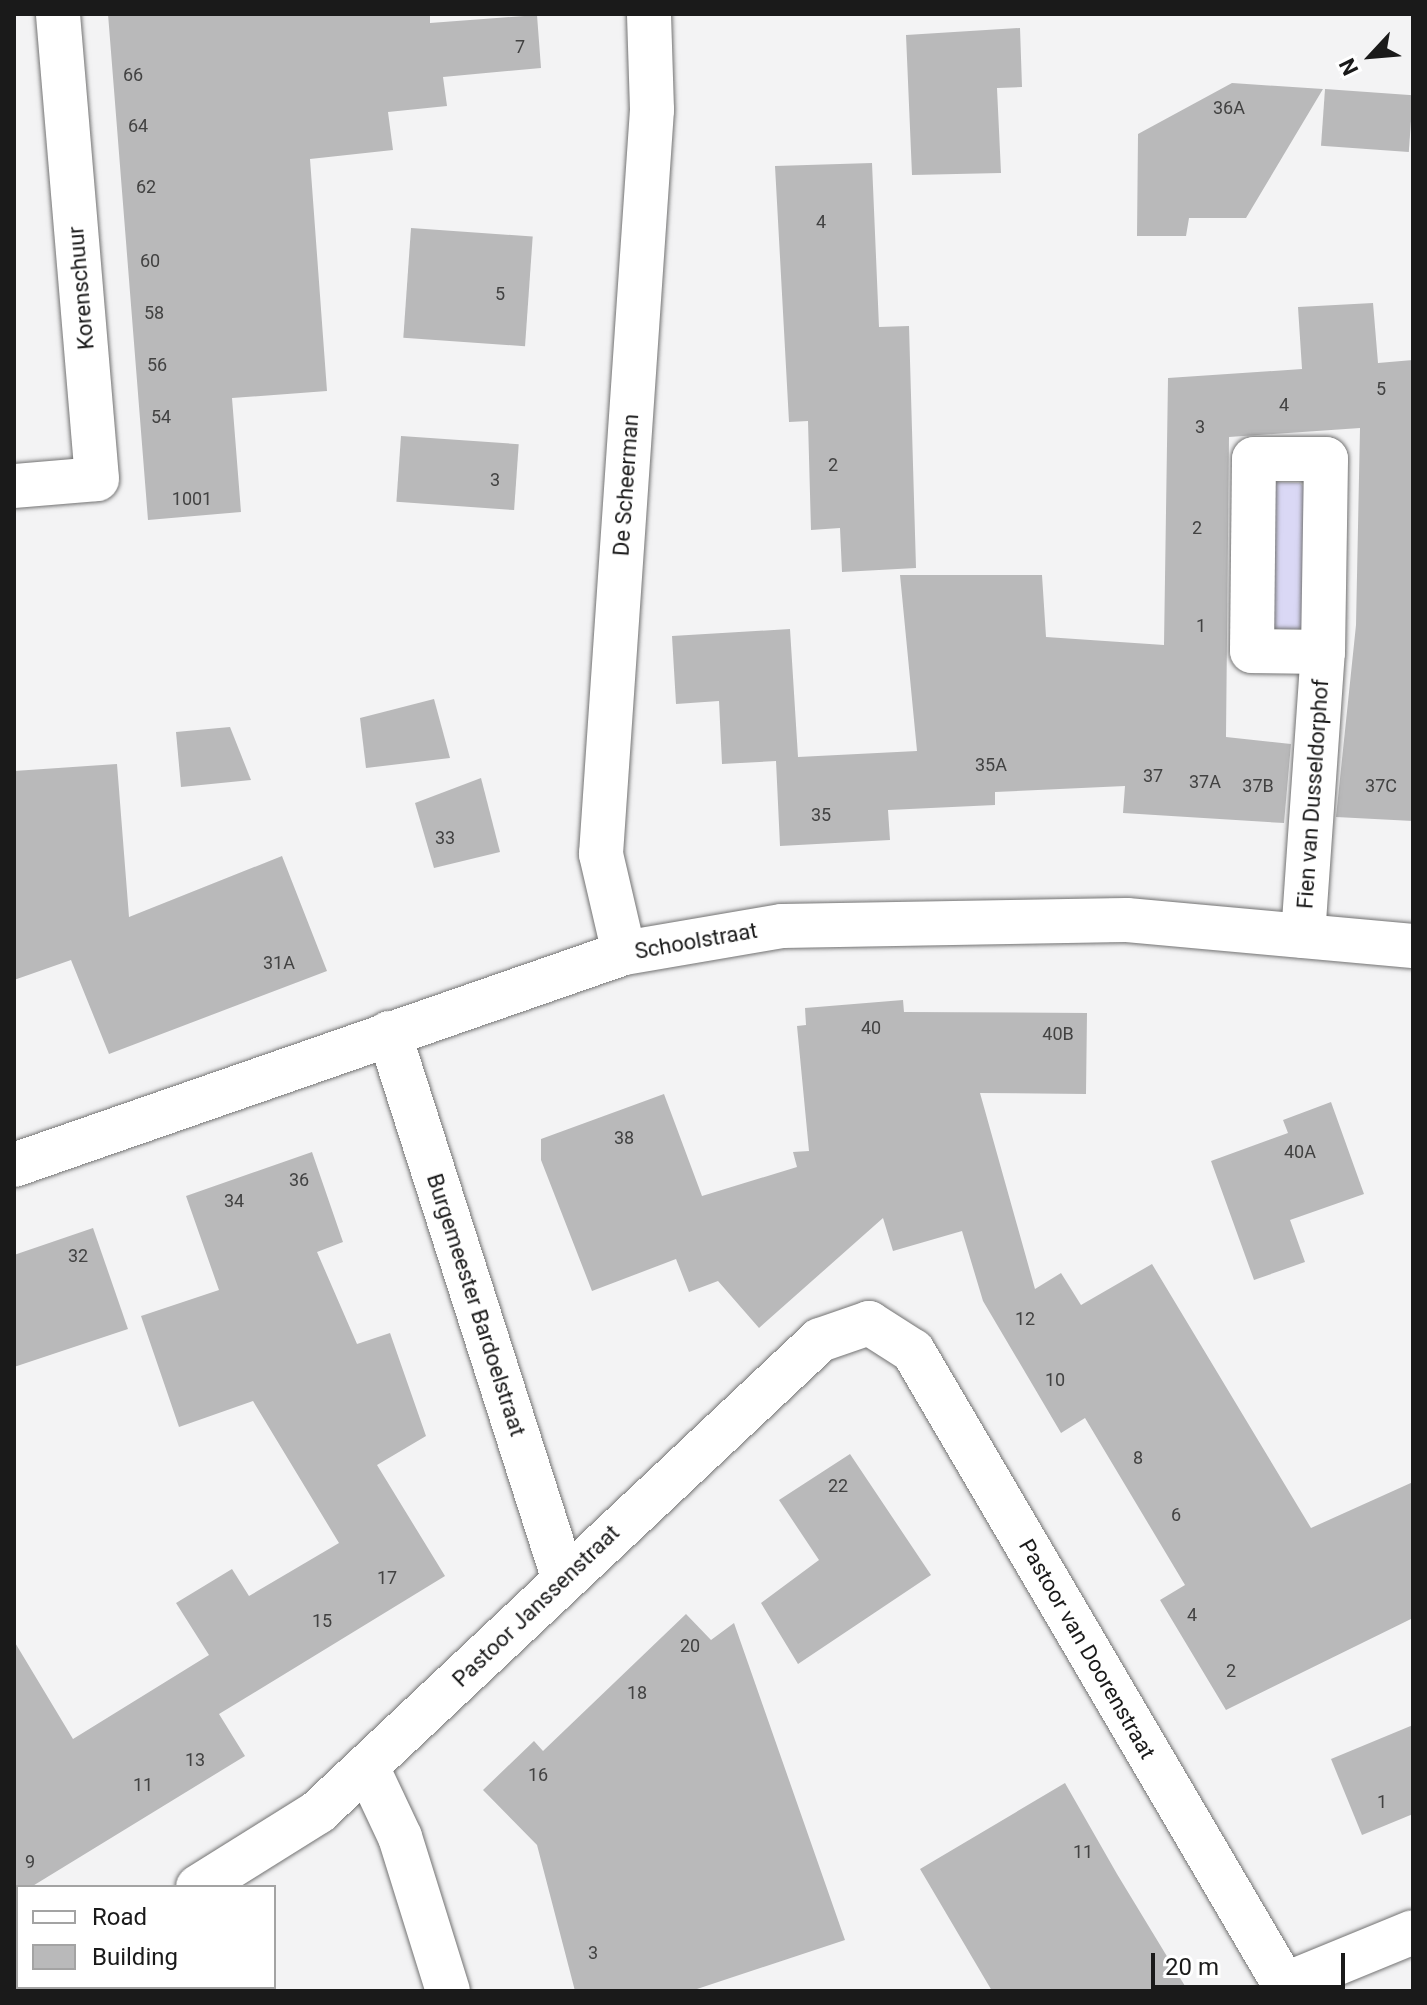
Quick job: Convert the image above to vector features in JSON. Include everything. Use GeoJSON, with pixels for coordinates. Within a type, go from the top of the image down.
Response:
{"type":"FeatureCollection","features":[{"type":"Feature","properties":{"kind":"street","name":"Korenschuur"},"geometry":{"type":"LineString","coordinates":[[14,486],[97,479],[58,14]]}},
{"type":"Feature","properties":{"kind":"street","name":"De Scheerman"},"geometry":{"type":"LineString","coordinates":[[624,953],[601,854],[652,110],[649,14]]}},
{"type":"Feature","properties":{"kind":"street","name":"Fien van Dusseldorphof"},"geometry":{"type":"LineString","coordinates":[[1303,936],[1323,652]]}},
{"type":"Feature","properties":{"kind":"street","name":"Schoolstraat"},"geometry":{"type":"LineString","coordinates":[[14,1165],[624,953],[782,926],[930,920],[1127,920],[1413,946]]}},
{"type":"Feature","properties":{"kind":"street","name":"Burgemeester Bardoelstraat"},"geometry":{"type":"LineString","coordinates":[[389,1033],[563,1577]]}},
{"type":"Feature","properties":{"kind":"street","name":"Pastoor Janssenstraat"},"geometry":{"type":"LineString","coordinates":[[201,1885],[318,1812],[368,1769],[563,1577],[820,1340],[869,1323]]}},
{"type":"Feature","properties":{"kind":"street","name":"Pastoor van Doorenstraat"},"geometry":{"type":"LineString","coordinates":[[869,1323],[913,1351],[1286,1988]]}},
{"type":"Feature","properties":{"kind":"street"},"geometry":{"type":"LineString","coordinates":[[368,1769],[400,1837],[448,1991]]}},
{"type":"Feature","properties":{"kind":"street"},"geometry":{"type":"LineString","coordinates":[[1286,1988],[1413,1932]]}},
{"type":"Feature","properties":{"kind":"shaded area"},"geometry":{"type":"Polygon","coordinates":[[[1268,482],[1300,483],[1307,491],[1304,625],[1299,629],[1269,629],[1268,482]]]}},
{"type":"Feature","properties":{"kind":"building"},"geometry":{"type":"Polygon","coordinates":[[[108,14],[430,14],[430,23],[537,15],[541,68],[443,77],[447,106],[388,112],[393,150],[310,159],[327,391],[232,398],[241,512],[148,520],[108,14]]]}},
{"type":"Feature","properties":{"kind":"building"},"geometry":{"type":"Polygon","coordinates":[[[1020,28],[1022,87],[997,88],[1001,173],[912,175],[906,35],[1020,28]]]}},
{"type":"Feature","properties":{"kind":"building"},"geometry":{"type":"Polygon","coordinates":[[[1232,83],[1323,89],[1246,218],[1189,218],[1186,236],[1137,236],[1138,134],[1232,83]]]}},
{"type":"Feature","properties":{"kind":"building"},"geometry":{"type":"Polygon","coordinates":[[[1325,89],[1413,95],[1409,152],[1321,146],[1325,89]]]}},
{"type":"Feature","properties":{"kind":"building"},"geometry":{"type":"Polygon","coordinates":[[[872,163],[879,327],[909,326],[916,568],[842,572],[840,528],[811,530],[808,421],[789,422],[775,166],[872,163]]]}},
{"type":"Feature","properties":{"kind":"building"},"geometry":{"type":"Polygon","coordinates":[[[411,228],[533,237],[525,346],[403,338],[411,228]]]}},
{"type":"Feature","properties":{"kind":"building"},"geometry":{"type":"Polygon","coordinates":[[[1373,303],[1378,363],[1413,360],[1413,821],[1336,817],[1356,625],[1360,428],[1229,437],[1226,737],[1291,744],[1284,823],[1123,813],[1125,786],[995,792],[995,805],[888,810],[890,840],[780,846],[776,761],[722,764],[719,701],[676,704],[672,636],[790,629],[798,757],[917,751],[900,575],[1042,575],[1046,637],[1164,645],[1168,378],[1302,369],[1298,307],[1373,303]]]}},
{"type":"Feature","properties":{"kind":"building"},"geometry":{"type":"Polygon","coordinates":[[[401,436],[519,444],[514,510],[396,502],[401,436]]]}},
{"type":"Feature","properties":{"kind":"building"},"geometry":{"type":"Polygon","coordinates":[[[434,699],[450,758],[366,768],[360,718],[434,699]]]}},
{"type":"Feature","properties":{"kind":"building"},"geometry":{"type":"Polygon","coordinates":[[[230,727],[251,780],[181,787],[176,732],[230,727]]]}},
{"type":"Feature","properties":{"kind":"building"},"geometry":{"type":"Polygon","coordinates":[[[117,764],[129,917],[282,856],[327,971],[109,1054],[71,960],[14,980],[14,771],[117,764]]]}},
{"type":"Feature","properties":{"kind":"building"},"geometry":{"type":"Polygon","coordinates":[[[481,778],[500,852],[434,868],[415,803],[481,778]]]}},
{"type":"Feature","properties":{"kind":"building"},"geometry":{"type":"Polygon","coordinates":[[[903,1000],[904,1012],[1087,1013],[1086,1094],[980,1093],[1035,1289],[1061,1273],[1081,1305],[1152,1264],[1311,1528],[1413,1482],[1413,1618],[1226,1710],[1160,1600],[1185,1585],[1085,1418],[1061,1433],[983,1301],[962,1231],[893,1251],[883,1218],[759,1328],[718,1281],[689,1292],[676,1259],[592,1291],[541,1160],[541,1139],[664,1094],[702,1196],[797,1167],[793,1152],[809,1151],[797,1026],[806,1025],[805,1008],[903,1000]]]}},
{"type":"Feature","properties":{"kind":"building"},"geometry":{"type":"Polygon","coordinates":[[[1331,1102],[1364,1194],[1290,1220],[1305,1262],[1254,1280],[1211,1161],[1288,1133],[1283,1120],[1331,1102]]]}},
{"type":"Feature","properties":{"kind":"building"},"geometry":{"type":"Polygon","coordinates":[[[312,1152],[343,1242],[317,1252],[357,1344],[390,1333],[426,1436],[377,1465],[445,1576],[219,1714],[245,1756],[34,1885],[16,1885],[14,1898],[14,1641],[73,1739],[209,1655],[176,1603],[232,1569],[249,1596],[339,1543],[253,1401],[179,1427],[141,1316],[219,1290],[186,1196],[312,1152]]]}},
{"type":"Feature","properties":{"kind":"building"},"geometry":{"type":"Polygon","coordinates":[[[93,1228],[128,1329],[14,1367],[14,1255],[93,1228]]]}},
{"type":"Feature","properties":{"kind":"building"},"geometry":{"type":"Polygon","coordinates":[[[850,1454],[931,1575],[798,1664],[761,1603],[819,1560],[779,1500],[850,1454]]]}},
{"type":"Feature","properties":{"kind":"building"},"geometry":{"type":"Polygon","coordinates":[[[686,1614],[711,1640],[734,1623],[845,1940],[691,1991],[575,1991],[537,1845],[483,1790],[534,1741],[543,1751],[686,1614]]]}},
{"type":"Feature","properties":{"kind":"building"},"geometry":{"type":"Polygon","coordinates":[[[1413,1725],[1413,1814],[1362,1835],[1331,1759],[1413,1725]]]}},
{"type":"Feature","properties":{"kind":"building"},"geometry":{"type":"Polygon","coordinates":[[[1065,1783],[1188,1991],[992,1991],[920,1869],[1065,1783]]]}}]}
